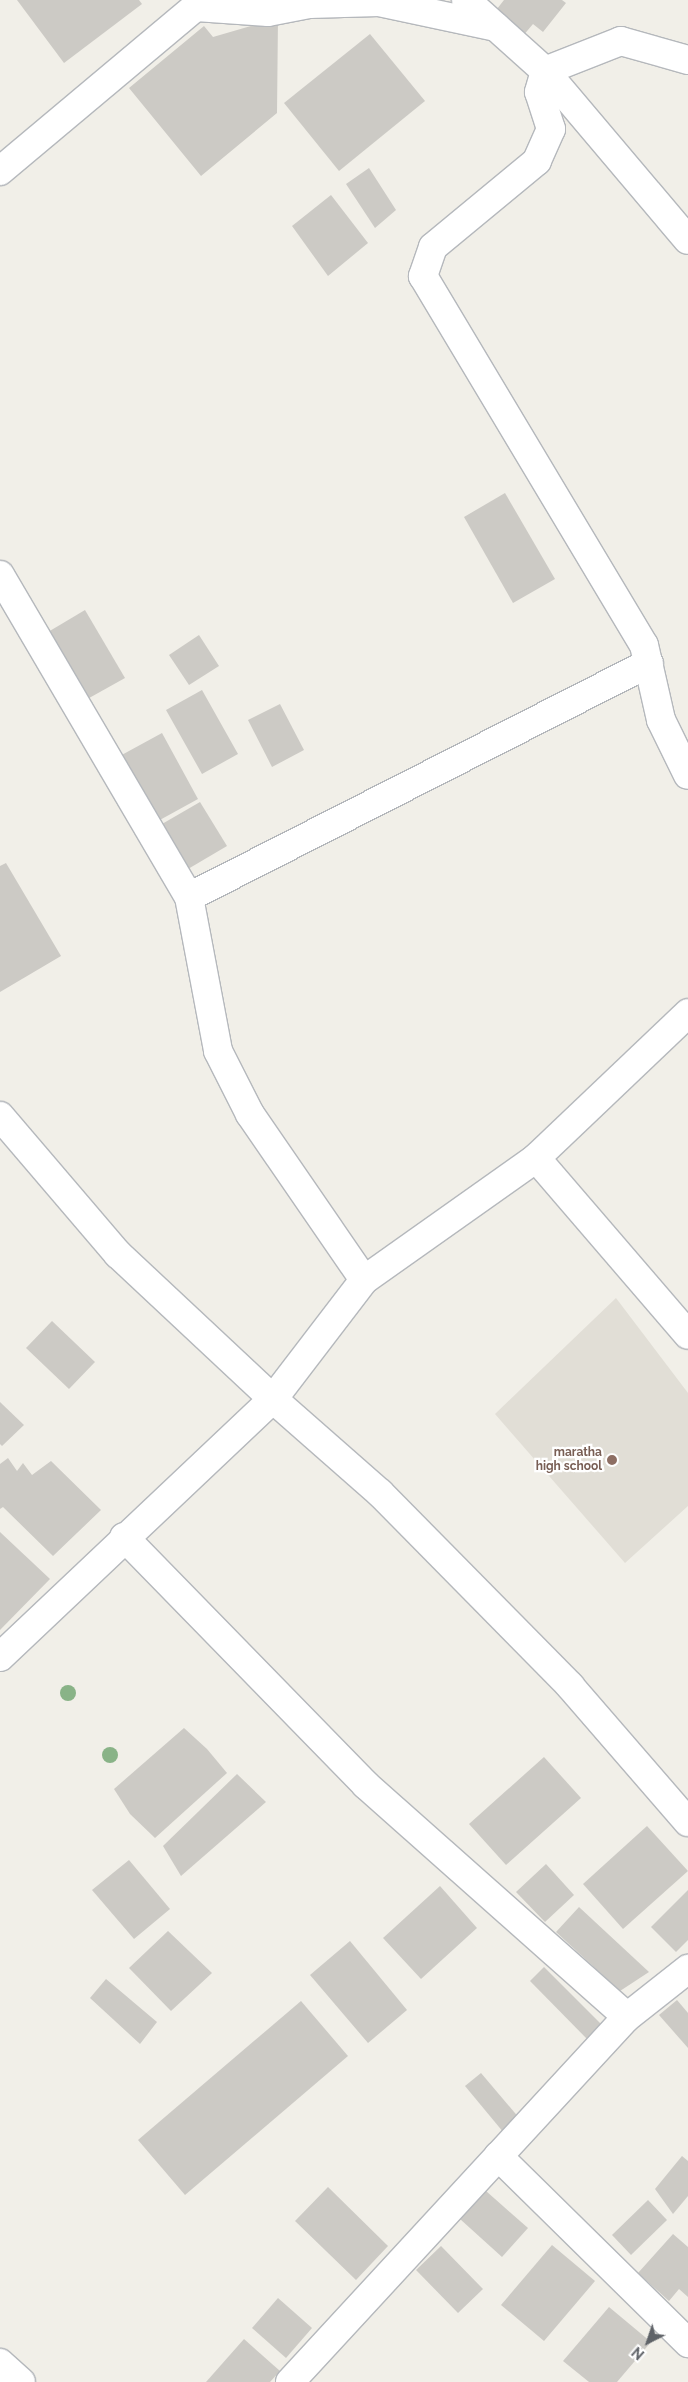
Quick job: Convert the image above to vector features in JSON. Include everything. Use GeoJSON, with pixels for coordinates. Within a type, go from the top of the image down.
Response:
{"type":"FeatureCollection","features":[{"type":"Feature","properties":{"kind":"street"},"geometry":{"type":"LineString","coordinates":[[466,0],[545,71],[688,240]]}},
{"type":"Feature","properties":{"kind":"street"},"geometry":{"type":"LineString","coordinates":[[0,171],[200,4],[268,12],[309,4],[379,2],[496,27]]}},
{"type":"Feature","properties":{"kind":"street"},"geometry":{"type":"LineString","coordinates":[[545,71],[621,41],[688,60]]}},
{"type":"Feature","properties":{"kind":"street"},"geometry":{"type":"LineString","coordinates":[[545,71],[539,92],[552,129],[537,161],[433,247],[424,276],[644,645],[661,720],[688,775]]}},
{"type":"Feature","properties":{"kind":"street"},"geometry":{"type":"LineString","coordinates":[[0,575],[189,897],[218,1051],[250,1114],[364,1280]]}},
{"type":"Feature","properties":{"kind":"street"},"geometry":{"type":"LineString","coordinates":[[189,897],[649,663]]}},
{"type":"Feature","properties":{"kind":"street"},"geometry":{"type":"LineString","coordinates":[[0,1657],[124,1537],[273,1399],[364,1280],[536,1158],[688,1012]]}},
{"type":"Feature","properties":{"kind":"street"},"geometry":{"type":"LineString","coordinates":[[0,1116],[118,1254],[273,1399],[380,1493],[570,1686],[688,1822]]}},
{"type":"Feature","properties":{"kind":"street"},"geometry":{"type":"LineString","coordinates":[[536,1158],[688,1335]]}},
{"type":"Feature","properties":{"kind":"street"},"geometry":{"type":"LineString","coordinates":[[124,1537],[366,1785],[627,2017]]}},
{"type":"Feature","properties":{"kind":"street"},"geometry":{"type":"LineString","coordinates":[[290,2382],[627,2017],[688,1969]]}},
{"type":"Feature","properties":{"kind":"street"},"geometry":{"type":"LineString","coordinates":[[498,2156],[688,2343]]}},
{"type":"Feature","properties":{"kind":"street"},"geometry":{"type":"LineString","coordinates":[[0,2362],[21,2382]]}},
{"type":"Feature","properties":{"kind":"shaded area","name":"maratha high school"},"geometry":{"type":"Polygon","coordinates":[[[616,1298],[688,1393],[688,1506],[625,1563],[495,1414],[616,1298]]]}},
{"type":"Feature","properties":{"kind":"building"},"geometry":{"type":"Polygon","coordinates":[[[17,0],[139,0],[142,4],[64,63],[17,0]]]}},
{"type":"Feature","properties":{"kind":"building"},"geometry":{"type":"Polygon","coordinates":[[[504,0],[562,0],[566,3],[543,32],[533,24],[522,37],[493,14],[504,0]]]}},
{"type":"Feature","properties":{"kind":"building"},"geometry":{"type":"Polygon","coordinates":[[[278,18],[277,113],[201,176],[129,88],[204,26],[213,37],[278,18]]]}},
{"type":"Feature","properties":{"kind":"building"},"geometry":{"type":"Polygon","coordinates":[[[370,34],[425,101],[339,171],[284,103],[370,34]]]}},
{"type":"Feature","properties":{"kind":"building"},"geometry":{"type":"Polygon","coordinates":[[[369,168],[396,210],[375,228],[346,184],[369,168]]]}},
{"type":"Feature","properties":{"kind":"building"},"geometry":{"type":"Polygon","coordinates":[[[331,195],[368,243],[328,276],[292,226],[331,195]]]}},
{"type":"Feature","properties":{"kind":"building"},"geometry":{"type":"Polygon","coordinates":[[[505,493],[555,579],[513,603],[464,517],[505,493]]]}},
{"type":"Feature","properties":{"kind":"building"},"geometry":{"type":"Polygon","coordinates":[[[85,610],[125,678],[82,702],[43,635],[85,610]]]}},
{"type":"Feature","properties":{"kind":"building"},"geometry":{"type":"Polygon","coordinates":[[[199,635],[219,666],[189,685],[169,655],[199,635]]]}},
{"type":"Feature","properties":{"kind":"building"},"geometry":{"type":"Polygon","coordinates":[[[202,690],[238,754],[202,774],[166,710],[202,690]]]}},
{"type":"Feature","properties":{"kind":"building"},"geometry":{"type":"Polygon","coordinates":[[[280,704],[304,750],[272,767],[248,720],[280,704]]]}},
{"type":"Feature","properties":{"kind":"building"},"geometry":{"type":"Polygon","coordinates":[[[162,733],[198,799],[158,821],[118,757],[162,733]]]}},
{"type":"Feature","properties":{"kind":"building"},"geometry":{"type":"Polygon","coordinates":[[[200,802],[227,846],[188,869],[162,824],[200,802]]]}},
{"type":"Feature","properties":{"kind":"building"},"geometry":{"type":"Polygon","coordinates":[[[6,863],[61,956],[0,992],[0,866],[6,863]]]}},
{"type":"Feature","properties":{"kind":"building"},"geometry":{"type":"Polygon","coordinates":[[[52,1321],[95,1362],[69,1389],[26,1348],[52,1321]]]}},
{"type":"Feature","properties":{"kind":"building"},"geometry":{"type":"Polygon","coordinates":[[[0,1402],[24,1425],[2,1446],[0,1444],[0,1402]]]}},
{"type":"Feature","properties":{"kind":"building"},"geometry":{"type":"Polygon","coordinates":[[[8,1458],[17,1471],[23,1463],[32,1475],[51,1461],[101,1510],[53,1556],[3,1507],[0,1509],[0,1464],[8,1458]]]}},
{"type":"Feature","properties":{"kind":"building"},"geometry":{"type":"Polygon","coordinates":[[[0,1532],[50,1579],[0,1630],[0,1532]]]}},
{"type":"Feature","properties":{"kind":"building"},"geometry":{"type":"Polygon","coordinates":[[[184,1728],[207,1749],[227,1773],[155,1838],[130,1814],[114,1789],[184,1728]]]}},
{"type":"Feature","properties":{"kind":"building"},"geometry":{"type":"Polygon","coordinates":[[[544,1757],[581,1798],[506,1865],[469,1824],[544,1757]]]}},
{"type":"Feature","properties":{"kind":"building"},"geometry":{"type":"Polygon","coordinates":[[[237,1774],[266,1802],[181,1876],[163,1846],[237,1774]]]}},
{"type":"Feature","properties":{"kind":"building"},"geometry":{"type":"Polygon","coordinates":[[[647,1826],[688,1871],[623,1929],[583,1884],[647,1826]]]}},
{"type":"Feature","properties":{"kind":"building"},"geometry":{"type":"Polygon","coordinates":[[[129,1860],[170,1909],[134,1939],[92,1890],[129,1860]]]}},
{"type":"Feature","properties":{"kind":"building"},"geometry":{"type":"Polygon","coordinates":[[[546,1864],[574,1895],[545,1922],[516,1892],[546,1864]]]}},
{"type":"Feature","properties":{"kind":"building"},"geometry":{"type":"Polygon","coordinates":[[[440,1886],[477,1928],[421,1979],[383,1938],[440,1886]]]}},
{"type":"Feature","properties":{"kind":"building"},"geometry":{"type":"Polygon","coordinates":[[[688,1890],[688,1940],[676,1952],[651,1927],[688,1890]]]}},
{"type":"Feature","properties":{"kind":"building"},"geometry":{"type":"Polygon","coordinates":[[[579,1907],[649,1972],[620,1991],[556,1932],[579,1907]]]}},
{"type":"Feature","properties":{"kind":"building"},"geometry":{"type":"Polygon","coordinates":[[[168,1931],[212,1973],[171,2011],[129,1968],[168,1931]]]}},
{"type":"Feature","properties":{"kind":"building"},"geometry":{"type":"Polygon","coordinates":[[[350,1941],[407,2010],[368,2043],[310,1975],[350,1941]]]}},
{"type":"Feature","properties":{"kind":"building"},"geometry":{"type":"Polygon","coordinates":[[[544,1967],[602,2025],[588,2040],[530,1981],[544,1967]]]}},
{"type":"Feature","properties":{"kind":"building"},"geometry":{"type":"Polygon","coordinates":[[[106,1979],[157,2022],[140,2044],[90,1998],[106,1979]]]}},
{"type":"Feature","properties":{"kind":"building"},"geometry":{"type":"Polygon","coordinates":[[[677,2000],[688,2013],[688,2048],[659,2015],[677,2000]]]}},
{"type":"Feature","properties":{"kind":"building"},"geometry":{"type":"Polygon","coordinates":[[[301,2001],[348,2056],[185,2195],[138,2140],[301,2001]]]}},
{"type":"Feature","properties":{"kind":"building"},"geometry":{"type":"Polygon","coordinates":[[[481,2073],[520,2119],[504,2133],[465,2086],[481,2073]]]}},
{"type":"Feature","properties":{"kind":"building"},"geometry":{"type":"Polygon","coordinates":[[[682,2156],[688,2161],[688,2196],[673,2214],[655,2189],[682,2156]]]}},
{"type":"Feature","properties":{"kind":"building"},"geometry":{"type":"Polygon","coordinates":[[[328,2187],[388,2246],[356,2280],[295,2221],[328,2187]]]}},
{"type":"Feature","properties":{"kind":"building"},"geometry":{"type":"Polygon","coordinates":[[[486,2191],[528,2228],[502,2257],[460,2219],[486,2191]]]}},
{"type":"Feature","properties":{"kind":"building"},"geometry":{"type":"Polygon","coordinates":[[[648,2200],[667,2220],[631,2255],[612,2235],[648,2200]]]}},
{"type":"Feature","properties":{"kind":"building"},"geometry":{"type":"Polygon","coordinates":[[[673,2234],[688,2247],[688,2297],[679,2289],[669,2301],[638,2273],[673,2234]]]}},
{"type":"Feature","properties":{"kind":"building"},"geometry":{"type":"Polygon","coordinates":[[[552,2245],[595,2281],[544,2341],[501,2305],[552,2245]]]}},
{"type":"Feature","properties":{"kind":"building"},"geometry":{"type":"Polygon","coordinates":[[[441,2246],[483,2289],[458,2313],[416,2270],[441,2246]]]}},
{"type":"Feature","properties":{"kind":"building"},"geometry":{"type":"Polygon","coordinates":[[[278,2298],[312,2328],[286,2358],[252,2328],[278,2298]]]}},
{"type":"Feature","properties":{"kind":"building"},"geometry":{"type":"Polygon","coordinates":[[[609,2307],[651,2342],[617,2382],[589,2382],[563,2361],[609,2307]]]}},
{"type":"Feature","properties":{"kind":"building"},"geometry":{"type":"Polygon","coordinates":[[[244,2339],[280,2371],[270,2382],[206,2382],[244,2339]]]}},
{"type":"Feature","properties":{"kind":"place","name":"maratha high school"},"geometry":{"type":"Point","coordinates":[612,1460]}}]}
